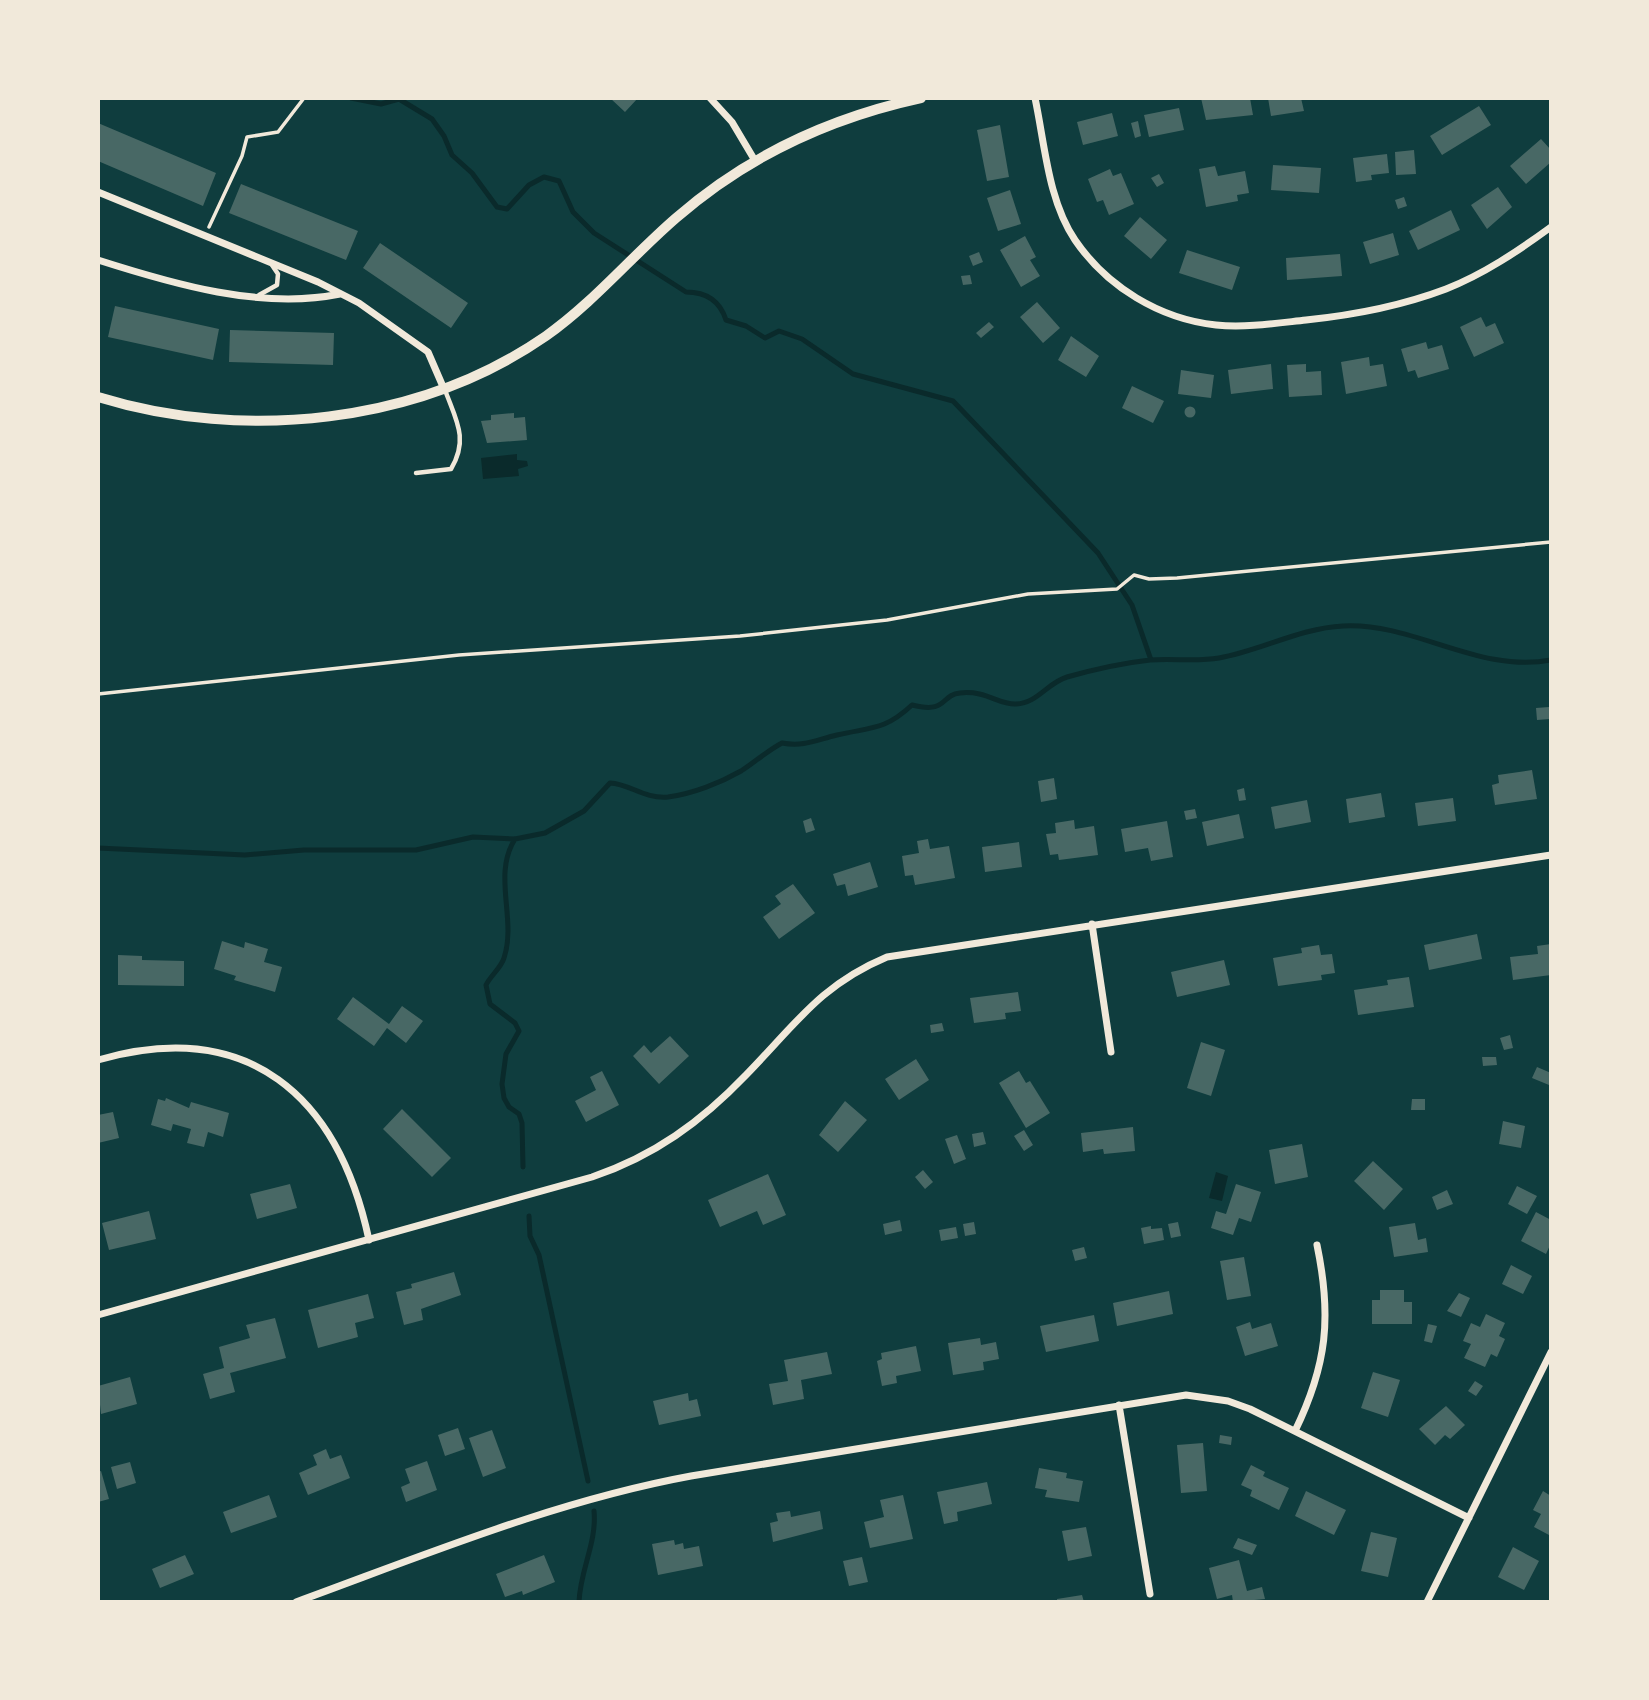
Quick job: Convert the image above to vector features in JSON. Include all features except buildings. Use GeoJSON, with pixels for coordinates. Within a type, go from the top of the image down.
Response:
{"type":"FeatureCollection","features":[{"type":"Feature","properties":{"kind":"street"},"geometry":{"type":"LineString","coordinates":[[710,98],[732,122],[754,159]]}},
{"type":"Feature","properties":{"kind":"street"},"geometry":{"type":"LineString","coordinates":[[98,397],[175,415],[267,421],[353,412],[444,389],[523,350],[568,319],[675,218],[754,159],[817,129],[891,101],[921,98]]}},
{"type":"Feature","properties":{"kind":"street"},"geometry":{"type":"LineString","coordinates":[[1035,98],[1054,190],[1076,241],[1107,277],[1125,292],[1175,317],[1217,326],[1267,324],[1352,315],[1396,305],[1447,289],[1482,272],[1551,227]]}},
{"type":"Feature","properties":{"kind":"street"},"geometry":{"type":"LineString","coordinates":[[98,192],[269,261],[340,294],[428,352],[444,389]]}},
{"type":"Feature","properties":{"kind":"street"},"geometry":{"type":"LineString","coordinates":[[98,260],[201,288],[255,296],[314,299],[340,294]]}},
{"type":"Feature","properties":{"kind":"street"},"geometry":{"type":"LineString","coordinates":[[98,1315],[593,1177],[660,1148],[721,1099],[812,1003],[860,968],[905,952],[1551,855]]}},
{"type":"Feature","properties":{"kind":"street"},"geometry":{"type":"LineString","coordinates":[[1092,925],[1111,1052]]}},
{"type":"Feature","properties":{"kind":"street"},"geometry":{"type":"LineString","coordinates":[[98,1060],[133,1050],[192,1046],[221,1052],[263,1069],[299,1097],[337,1150],[356,1194],[369,1240]]}},
{"type":"Feature","properties":{"kind":"street"},"geometry":{"type":"LineString","coordinates":[[1296,1431],[1313,1391],[1326,1338],[1325,1282],[1317,1245]]}},
{"type":"Feature","properties":{"kind":"street"},"geometry":{"type":"LineString","coordinates":[[1427,1602],[1551,1352]]}},
{"type":"Feature","properties":{"kind":"street"},"geometry":{"type":"LineString","coordinates":[[296,1602],[485,1534],[618,1491],[691,1476],[1186,1395],[1205,1396],[1250,1409],[1469,1518]]}},
{"type":"Feature","properties":{"kind":"street"},"geometry":{"type":"LineString","coordinates":[[1119,1405],[1150,1594]]}},
{"type":"Feature","properties":{"kind":"lane"},"geometry":{"type":"LineString","coordinates":[[255,296],[267,293],[277,285],[278,274],[269,261]]}},
{"type":"Feature","properties":{"kind":"lane"},"geometry":{"type":"LineString","coordinates":[[416,473],[451,469],[461,452],[459,428],[444,389]]}},
{"type":"Feature","properties":{"kind":"path"},"geometry":{"type":"LineString","coordinates":[[205,235],[242,156],[247,137],[278,132],[304,98]]}},
{"type":"Feature","properties":{"kind":"path"},"geometry":{"type":"LineString","coordinates":[[98,694],[459,655],[740,636],[887,620],[1028,594],[1117,589],[1134,576],[1149,579],[1177,578],[1551,542]]}},
{"type":"Feature","properties":{"kind":"water"},"geometry":{"type":"Polygon","coordinates":[[[517,454],[517,460],[527,461],[528,466],[518,469],[519,476],[483,479],[481,458],[517,454]]]}},
{"type":"Feature","properties":{"kind":"water"},"geometry":{"type":"Polygon","coordinates":[[[1216,1172],[1228,1176],[1222,1201],[1209,1198],[1216,1172]]]}},
{"type":"Feature","properties":{"kind":"waterway"},"geometry":{"type":"LineString","coordinates":[[351,98],[381,104],[399,99],[432,119],[444,136],[452,155],[472,173],[497,207],[507,209],[529,185],[544,177],[559,181],[573,212],[594,233],[686,292],[711,299],[726,320],[746,326],[765,338],[779,331],[802,339],[853,374],[953,401],[1098,553],[1132,605],[1151,660]]}},
{"type":"Feature","properties":{"kind":"waterway"},"geometry":{"type":"LineString","coordinates":[[98,848],[245,855],[304,850],[416,850],[473,837],[515,839],[545,833],[584,811],[610,783],[652,796],[677,796],[706,787],[741,771],[782,743],[804,744],[877,727],[893,720],[912,705],[938,706],[954,694],[985,695],[1010,704],[1024,703],[1060,680],[1087,672],[1150,660],[1219,658],[1327,628],[1369,627],[1498,660],[1551,660]]}},
{"type":"Feature","properties":{"kind":"waterway"},"geometry":{"type":"LineString","coordinates":[[515,839],[505,867],[507,943],[503,962],[486,985],[490,1004],[515,1023],[519,1031],[506,1054],[502,1084],[504,1098],[509,1107],[519,1114],[522,1123],[523,1167]]}},
{"type":"Feature","properties":{"kind":"waterway"},"geometry":{"type":"LineString","coordinates":[[529,1216],[530,1236],[539,1255],[588,1481]]}},
{"type":"Feature","properties":{"kind":"waterway"},"geometry":{"type":"LineString","coordinates":[[579,1602],[593,1534],[594,1511]]}}]}
